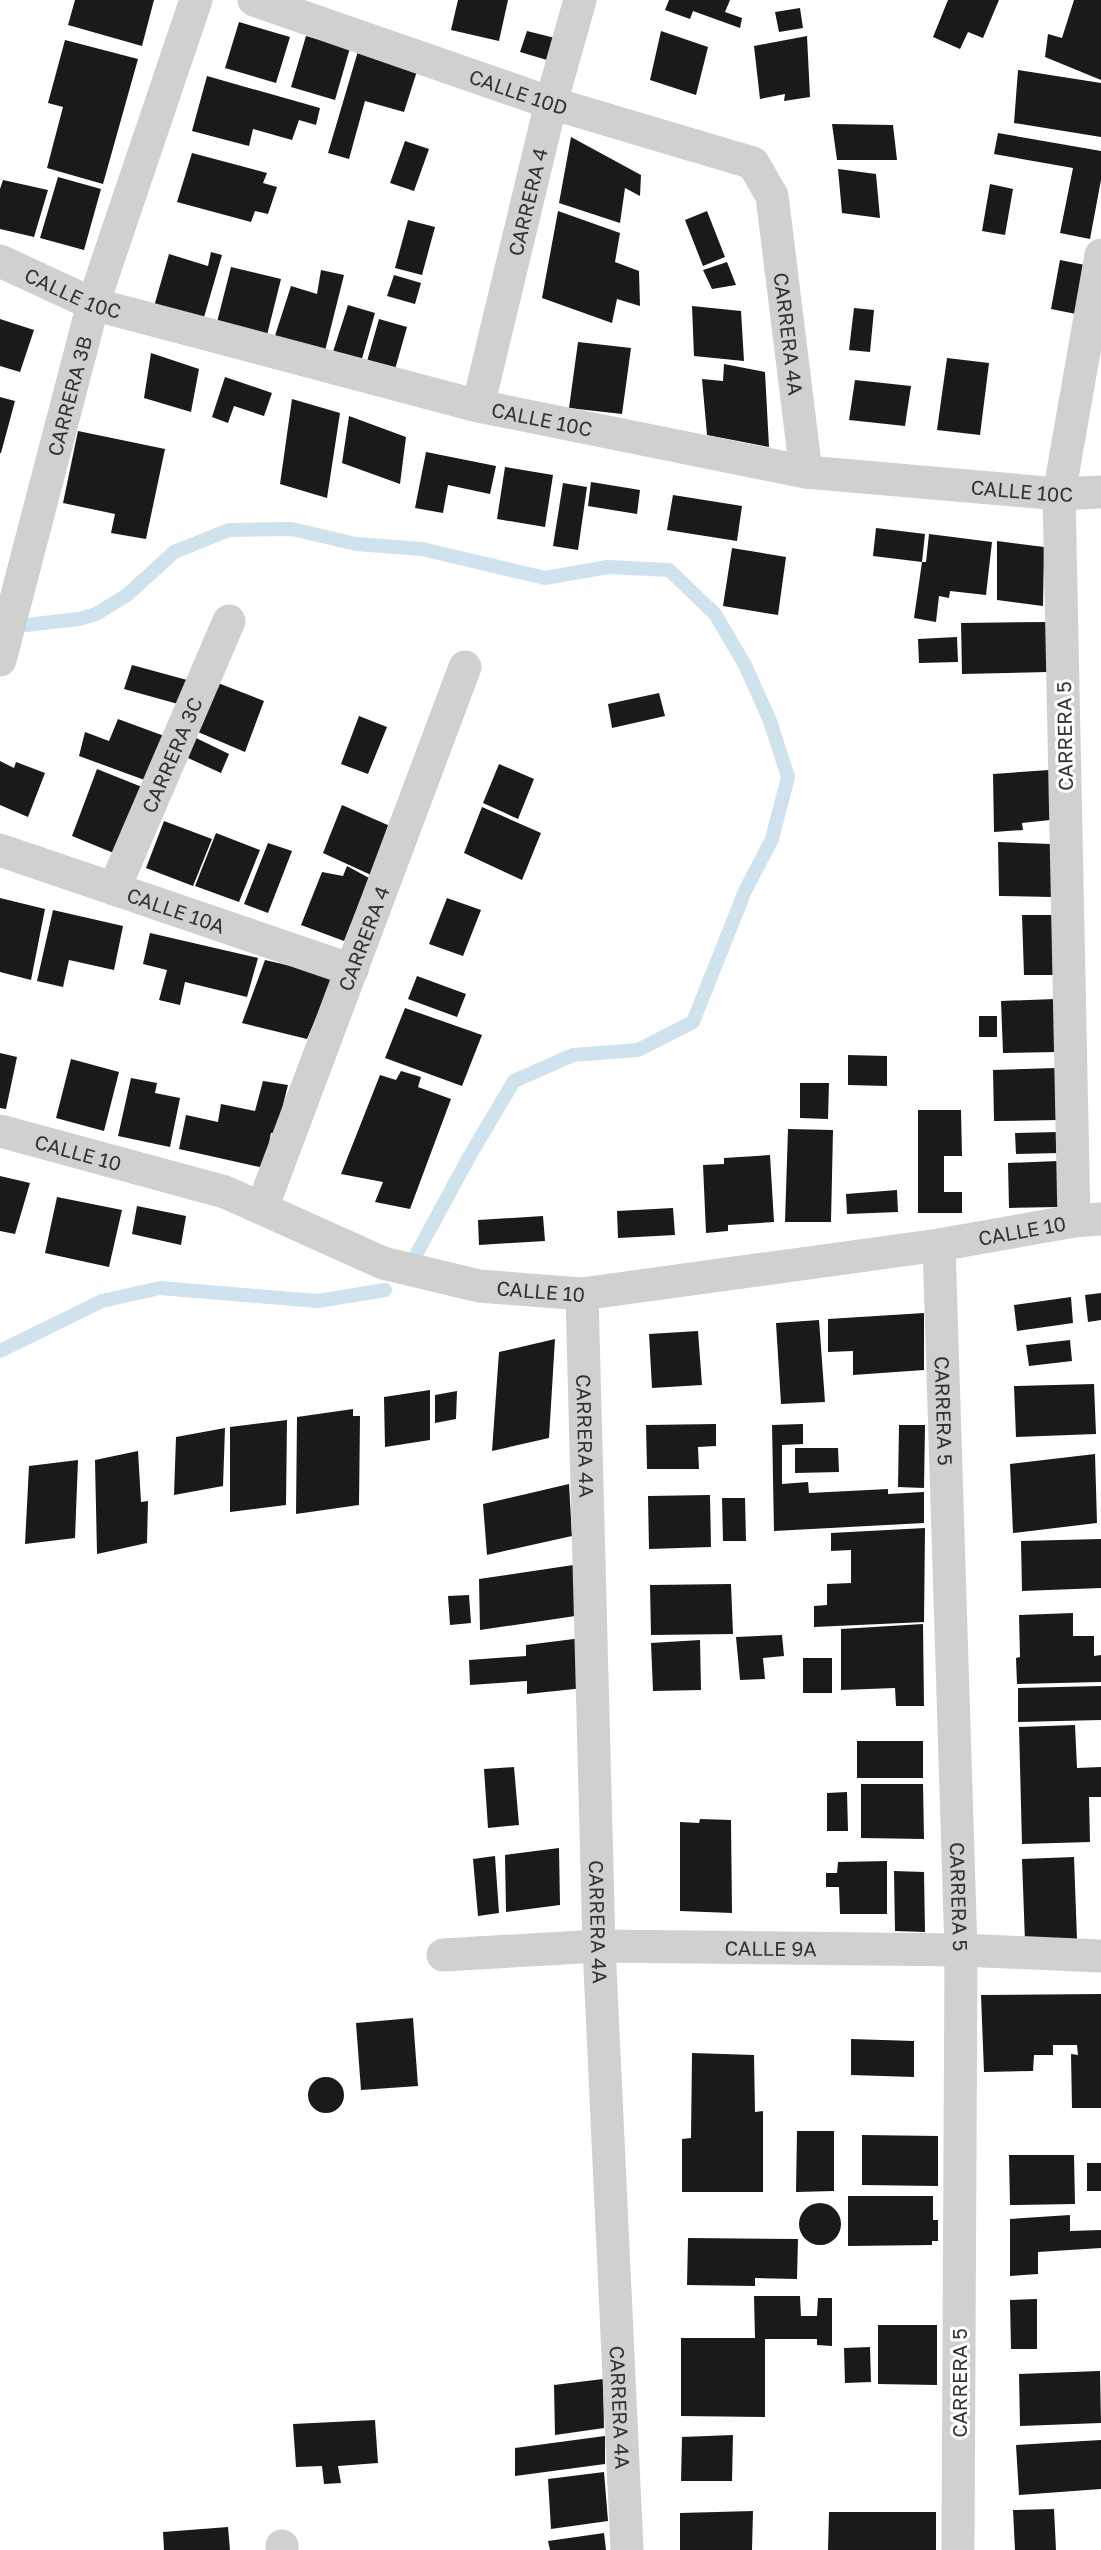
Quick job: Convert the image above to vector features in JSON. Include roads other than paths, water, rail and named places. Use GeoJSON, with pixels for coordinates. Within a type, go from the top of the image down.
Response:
{"type":"FeatureCollection","features":[{"type":"Feature","properties":{"kind":"street","name":"CARRERA 3B"},"geometry":{"type":"LineString","coordinates":[[0,660],[93,304],[196,0]]}},
{"type":"Feature","properties":{"kind":"street","name":"CALLE 10D"},"geometry":{"type":"LineString","coordinates":[[254,0],[551,103],[753,163],[772,196]]}},
{"type":"Feature","properties":{"kind":"street","name":"CARRERA 4"},"geometry":{"type":"LineString","coordinates":[[478,406],[551,103],[579,0]]}},
{"type":"Feature","properties":{"kind":"street","name":"CARRERA 4A"},"geometry":{"type":"LineString","coordinates":[[772,196],[806,472]]}},
{"type":"Feature","properties":{"kind":"street","name":"CARRERA 5"},"geometry":{"type":"LineString","coordinates":[[1088,1220],[1059,494],[1101,255]]}},
{"type":"Feature","properties":{"kind":"street","name":"CALLE 10C"},"geometry":{"type":"LineString","coordinates":[[0,261],[93,304],[478,406],[806,472],[1059,494],[1101,492]]}},
{"type":"Feature","properties":{"kind":"street","name":"CARRERA 3C"},"geometry":{"type":"LineString","coordinates":[[114,889],[229,621]]}},
{"type":"Feature","properties":{"kind":"street","name":"CARRERA 4"},"geometry":{"type":"LineString","coordinates":[[262,1208],[465,667]]}},
{"type":"Feature","properties":{"kind":"street","name":"CALLE 10A"},"geometry":{"type":"LineString","coordinates":[[0,850],[352,970]]}},
{"type":"Feature","properties":{"kind":"street","name":"CALLE 10"},"geometry":{"type":"LineString","coordinates":[[0,1131],[225,1192],[382,1263],[479,1286],[582,1294],[939,1245],[1088,1220]]}},
{"type":"Feature","properties":{"kind":"street","name":"CARRERA 5"},"geometry":{"type":"LineString","coordinates":[[939,1245],[961,1950],[958,2550]]}},
{"type":"Feature","properties":{"kind":"street","name":"CARRERA 4A"},"geometry":{"type":"LineString","coordinates":[[582,1294],[599,1946],[627,2550]]}},
{"type":"Feature","properties":{"kind":"street","name":"CALLE 9A"},"geometry":{"type":"LineString","coordinates":[[443,1954],[599,1946],[961,1950],[1101,1956]]}},
{"type":"Feature","properties":{"kind":"waterway"},"geometry":{"type":"LineString","coordinates":[[26,625],[79,619],[96,614],[127,595],[174,552],[229,530],[292,529],[356,544],[422,549],[545,578],[608,567],[669,570],[715,614],[745,665],[770,721],[788,777],[772,839],[745,891],[693,1022],[638,1050],[573,1055],[514,1081],[469,1157],[417,1253]]}},
{"type":"Feature","properties":{"kind":"waterway"},"geometry":{"type":"LineString","coordinates":[[0,1351],[102,1301],[160,1288],[318,1301],[385,1290]]}}]}
